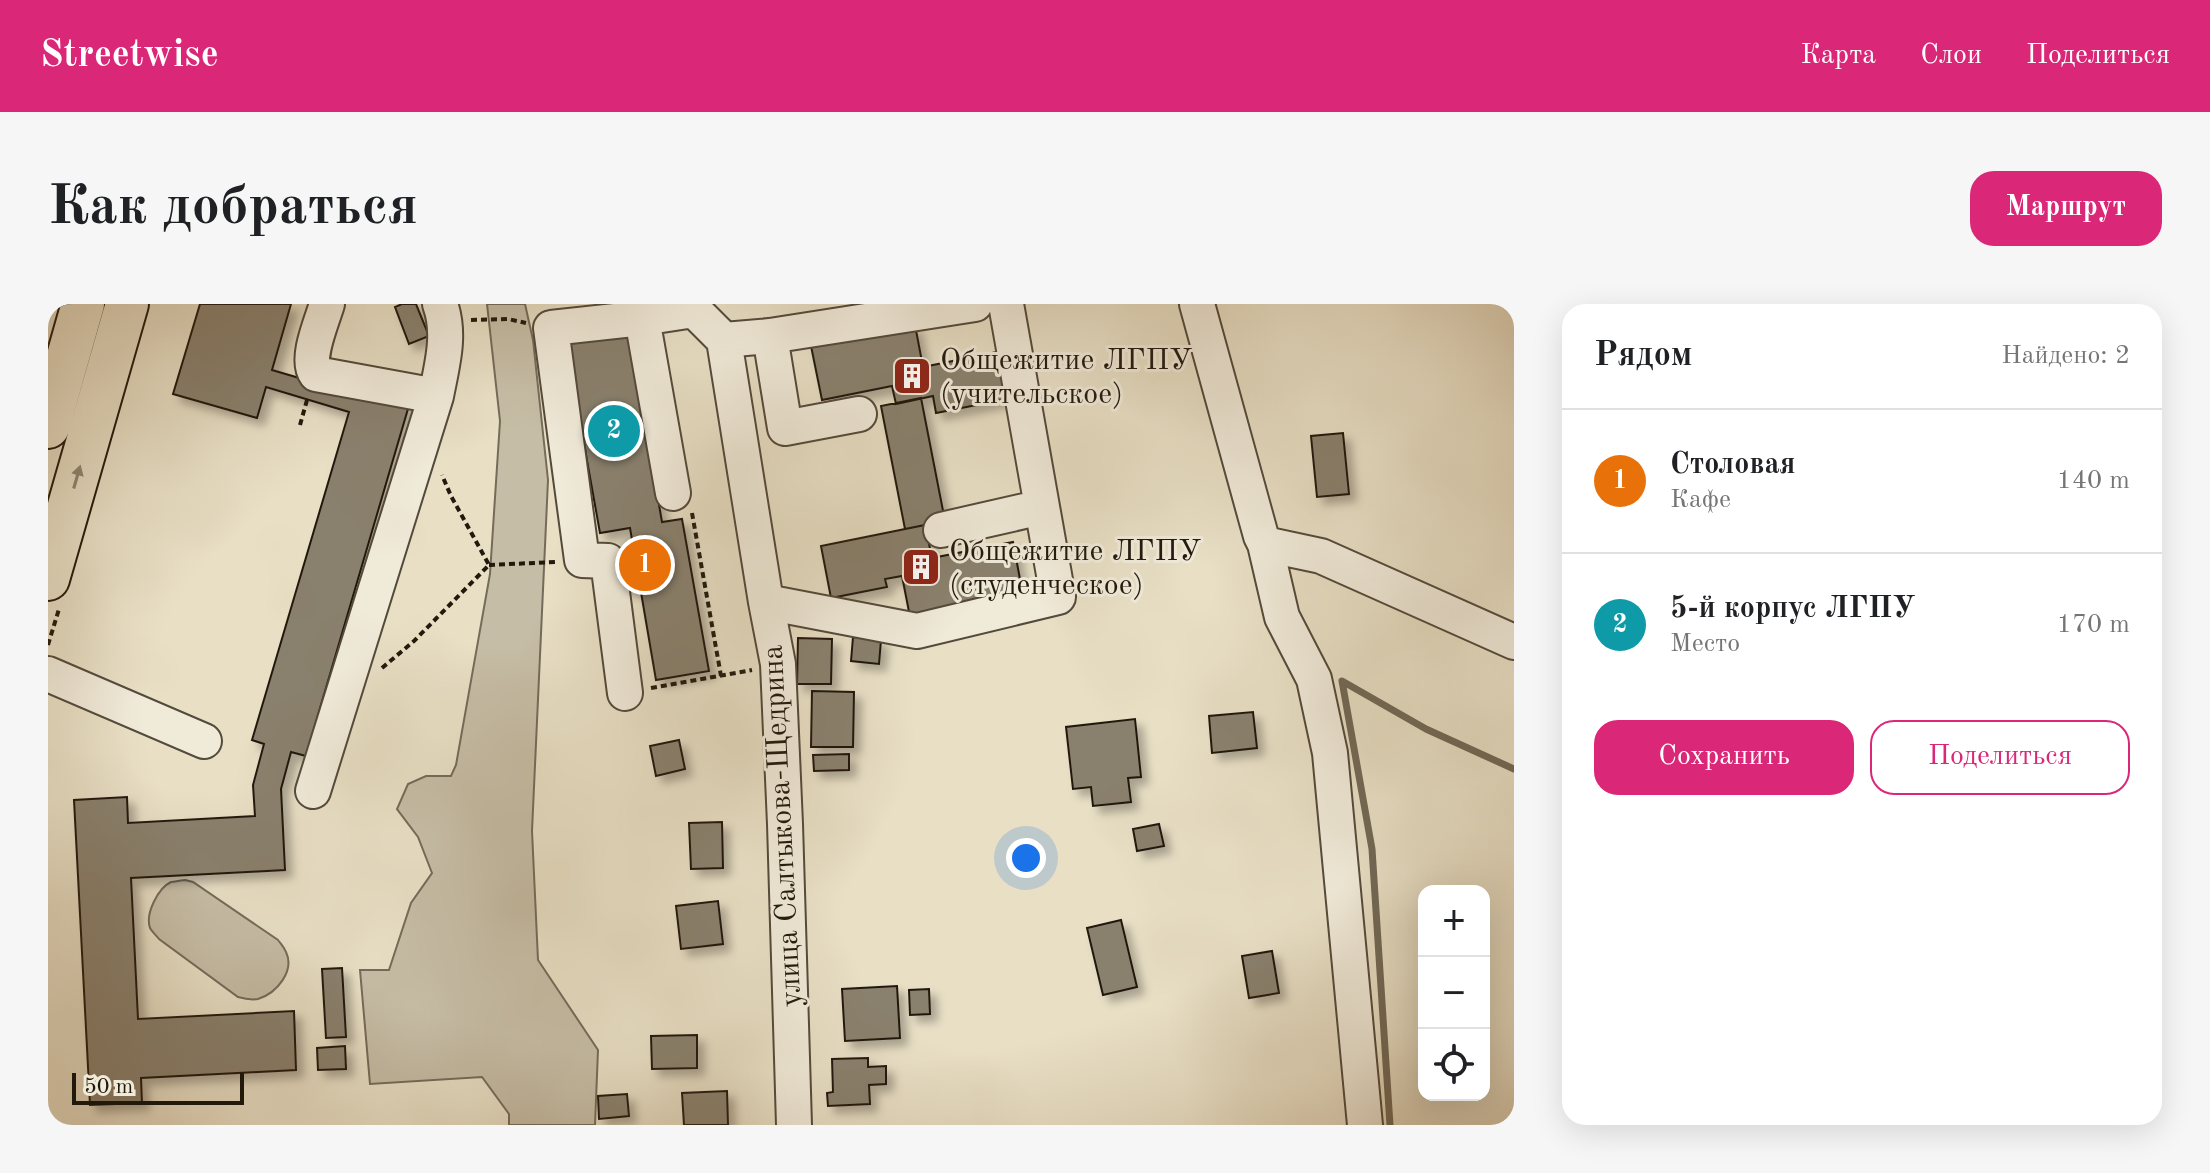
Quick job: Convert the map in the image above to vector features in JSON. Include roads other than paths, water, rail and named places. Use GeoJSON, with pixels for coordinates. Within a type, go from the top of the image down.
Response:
{"type":"FeatureCollection","features":[{"type":"Feature","properties":{"kind":"main road"},"geometry":{"type":"LineString","coordinates":[[48,427],[83,304]]}},
{"type":"Feature","properties":{"kind":"main road"},"geometry":{"type":"LineString","coordinates":[[48,579],[127,304]]}},
{"type":"Feature","properties":{"kind":"street"},"geometry":{"type":"LineString","coordinates":[[327,304],[312,355],[311,368],[316,374],[436,396]]}},
{"type":"Feature","properties":{"kind":"street"},"geometry":{"type":"LineString","coordinates":[[625,693],[608,561],[582,560],[551,328],[642,318],[694,307],[724,340],[770,336],[975,304]]}},
{"type":"Feature","properties":{"kind":"street"},"geometry":{"type":"LineString","coordinates":[[766,602],[917,631],[1058,597],[1006,304]]}},
{"type":"Feature","properties":{"kind":"street"},"geometry":{"type":"LineString","coordinates":[[1197,304],[1265,544],[1282,617],[1314,679],[1330,753],[1365,1125]]}},
{"type":"Feature","properties":{"kind":"street"},"geometry":{"type":"LineString","coordinates":[[313,791],[436,396],[444,354],[443,312]]}},
{"type":"Feature","properties":{"kind":"street"},"geometry":{"type":"LineString","coordinates":[[642,318],[673,493]]}},
{"type":"Feature","properties":{"kind":"street"},"geometry":{"type":"LineString","coordinates":[[770,336],[785,428],[859,414]]}},
{"type":"Feature","properties":{"kind":"street","name":"улица Салтыкова-Щедрина"},"geometry":{"type":"LineString","coordinates":[[724,340],[778,664],[794,1125]]}},
{"type":"Feature","properties":{"kind":"street"},"geometry":{"type":"LineString","coordinates":[[941,530],[1042,507]]}},
{"type":"Feature","properties":{"kind":"street"},"geometry":{"type":"LineString","coordinates":[[1265,544],[1321,556],[1514,642]]}},
{"type":"Feature","properties":{"kind":"street"},"geometry":{"type":"LineString","coordinates":[[48,674],[204,741]]}},
{"type":"Feature","properties":{"kind":"waterway"},"geometry":{"type":"LineString","coordinates":[[1390,1125],[1372,849],[1342,681],[1426,729],[1514,769]]}},
{"type":"Feature","properties":{"kind":"place","name":"Общежитие ЛГПУ (учительское)"},"geometry":{"type":"Point","coordinates":[912,376]}},
{"type":"Feature","properties":{"kind":"place","name":"5-й корпус ЛГПУ"},"geometry":{"type":"Point","coordinates":[614,431]}},
{"type":"Feature","properties":{"kind":"place","name":"Столовая"},"geometry":{"type":"Point","coordinates":[645,565]}},
{"type":"Feature","properties":{"kind":"place","name":"Общежитие ЛГПУ (студенческое)"},"geometry":{"type":"Point","coordinates":[921,567]}}]}
